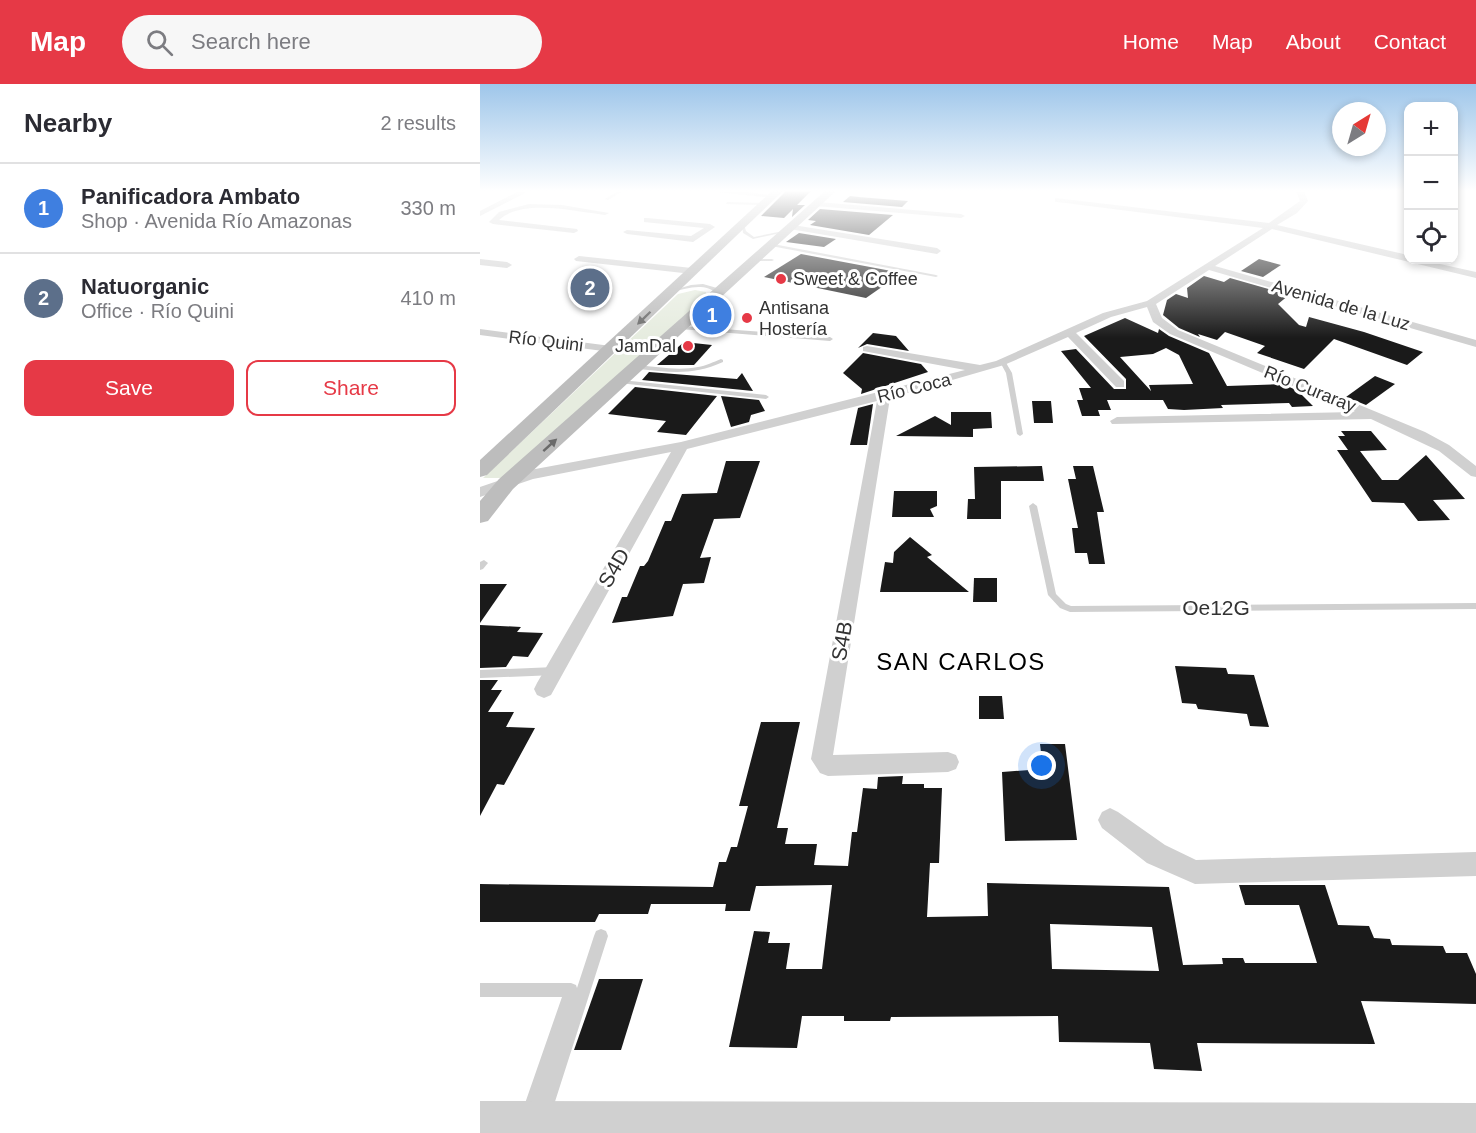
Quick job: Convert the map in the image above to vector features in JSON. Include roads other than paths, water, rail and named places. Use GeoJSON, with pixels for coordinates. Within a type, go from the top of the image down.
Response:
{"type":"FeatureCollection","features":[{"type":"Feature","properties":{"kind":"main road"},"geometry":{"type":"LineString","coordinates":[[480,471],[727,240]]}},
{"type":"Feature","properties":{"kind":"main road"},"geometry":{"type":"LineString","coordinates":[[480,516],[506,484],[720,293],[772,253],[782,240]]}},
{"type":"Feature","properties":{"kind":"street"},"geometry":{"type":"LineString","coordinates":[[864,240],[938,251]]}},
{"type":"Feature","properties":{"kind":"street","name":"Río Coca"},"geometry":{"type":"LineString","coordinates":[[480,492],[552,470],[681,446],[983,369],[1122,310],[1151,303],[1248,240]]}},
{"type":"Feature","properties":{"kind":"street"},"geometry":{"type":"LineString","coordinates":[[1339,240],[1404,255]]}},
{"type":"Feature","properties":{"kind":"street"},"geometry":{"type":"LineString","coordinates":[[579,259],[692,271]]}},
{"type":"Feature","properties":{"kind":"street"},"geometry":{"type":"LineString","coordinates":[[480,262],[507,265]]}},
{"type":"Feature","properties":{"kind":"street"},"geometry":{"type":"LineString","coordinates":[[1433,264],[1476,274]]}},
{"type":"Feature","properties":{"kind":"street","name":"Avenida de la Luz"},"geometry":{"type":"LineString","coordinates":[[1206,266],[1476,344]]}},
{"type":"Feature","properties":{"kind":"street"},"geometry":{"type":"LineString","coordinates":[[1151,303],[1157,320]]}},
{"type":"Feature","properties":{"kind":"street","name":"Río Curaray"},"geometry":{"type":"LineString","coordinates":[[1122,310],[1157,320],[1174,332],[1209,348],[1376,416],[1439,445],[1476,473]]}},
{"type":"Feature","properties":{"kind":"street","name":"Río Quini"},"geometry":{"type":"LineString","coordinates":[[480,332],[611,349]]}},
{"type":"Feature","properties":{"kind":"street"},"geometry":{"type":"LineString","coordinates":[[1069,332],[1120,384]]}},
{"type":"Feature","properties":{"kind":"street"},"geometry":{"type":"LineString","coordinates":[[867,349],[983,369]]}},
{"type":"Feature","properties":{"kind":"street","name":"S4B"},"geometry":{"type":"LineString","coordinates":[[884,396],[822,759],[828,766],[948,762]]}},
{"type":"Feature","properties":{"kind":"street"},"geometry":{"type":"LineString","coordinates":[[1117,421],[1376,416]]}},
{"type":"Feature","properties":{"kind":"street","name":"S4D"},"geometry":{"type":"LineString","coordinates":[[544,689],[681,446]]}},
{"type":"Feature","properties":{"kind":"street"},"geometry":{"type":"LineString","coordinates":[[1110,820],[1156,854],[1195,872],[1476,864]]}},
{"type":"Feature","properties":{"kind":"street"},"geometry":{"type":"LineString","coordinates":[[480,1117],[531,1122],[1098,1125],[1476,1119]]}},
{"type":"Feature","properties":{"kind":"lane"},"geometry":{"type":"LineString","coordinates":[[772,253],[936,276]]}},
{"type":"Feature","properties":{"kind":"lane"},"geometry":{"type":"LineString","coordinates":[[672,291],[705,285],[715,288],[720,293]]}},
{"type":"Feature","properties":{"kind":"lane"},"geometry":{"type":"LineString","coordinates":[[682,328],[830,339]]}},
{"type":"Feature","properties":{"kind":"lane"},"geometry":{"type":"LineString","coordinates":[[638,367],[693,372],[704,370],[721,361]]}},
{"type":"Feature","properties":{"kind":"lane"},"geometry":{"type":"LineString","coordinates":[[1003,362],[1009,373],[1020,434]]}},
{"type":"Feature","properties":{"kind":"lane"},"geometry":{"type":"LineString","coordinates":[[621,382],[765,397]]}},
{"type":"Feature","properties":{"kind":"lane","name":"Oe12G"},"geometry":{"type":"LineString","coordinates":[[1033,506],[1052,594],[1063,606],[1070,609],[1476,606]]}},
{"type":"Feature","properties":{"kind":"lane"},"geometry":{"type":"LineString","coordinates":[[480,675],[555,671]]}},
{"type":"Feature","properties":{"kind":"lane"},"geometry":{"type":"LineString","coordinates":[[531,1122],[601,936]]}},
{"type":"Feature","properties":{"kind":"lane"},"geometry":{"type":"LineString","coordinates":[[480,990],[571,990],[531,1122]]}},
{"type":"Feature","properties":{"kind":"place","name":"Sweet & Coffee"},"geometry":{"type":"Point","coordinates":[781,279]}},
{"type":"Feature","properties":{"kind":"place","name":"Natuorganic"},"geometry":{"type":"Point","coordinates":[590,288]}},
{"type":"Feature","properties":{"kind":"place","name":"Panificadora Ambato"},"geometry":{"type":"Point","coordinates":[712,315]}},
{"type":"Feature","properties":{"kind":"place","name":"Antisana Hostería"},"geometry":{"type":"Point","coordinates":[747,318]}},
{"type":"Feature","properties":{"kind":"place","name":"JamDal"},"geometry":{"type":"Point","coordinates":[688,346]}},
{"type":"Feature","properties":{"kind":"district","name":"SAN CARLOS"},"geometry":{"type":"Point","coordinates":[961,662]}}]}
